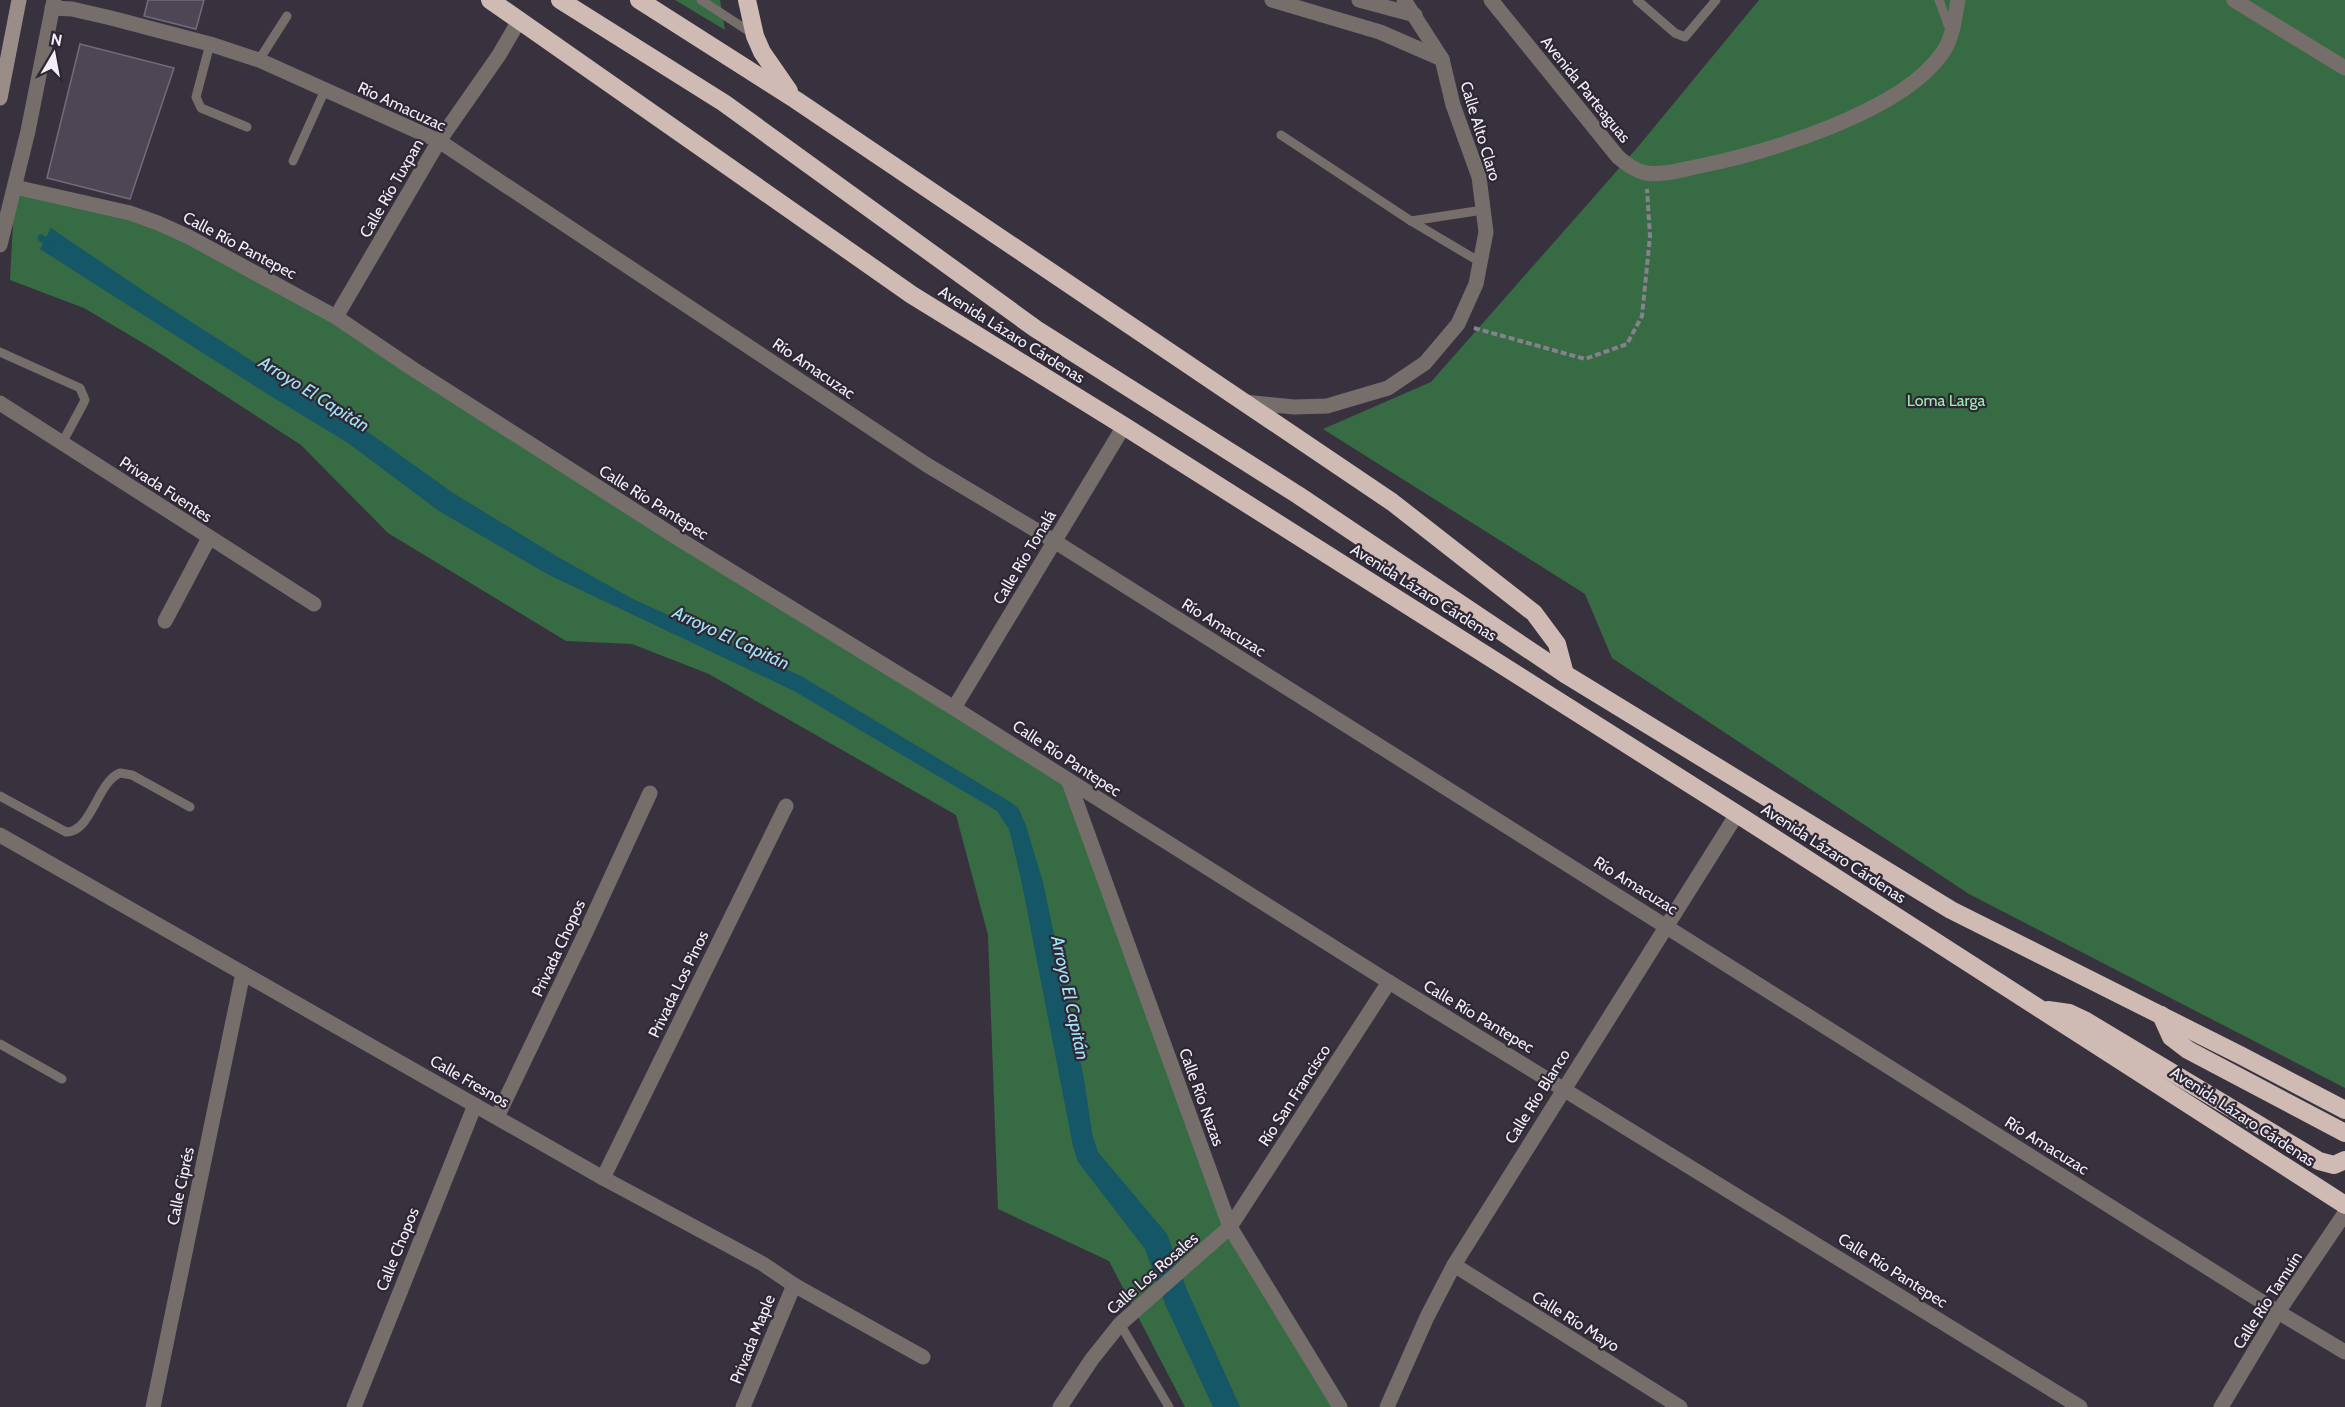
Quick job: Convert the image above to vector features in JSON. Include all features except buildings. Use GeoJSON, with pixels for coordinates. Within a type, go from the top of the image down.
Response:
{"type":"FeatureCollection","features":[{"type":"Feature","properties":{"kind":"highway","name":"Avenida Lázaro Cárdenas"},"geometry":{"type":"LineString","coordinates":[[490,0],[912,295],[1124,426],[1737,814],[2345,1205]]}},
{"type":"Feature","properties":{"kind":"highway","name":"Avenida Lázaro Cárdenas"},"geometry":{"type":"LineString","coordinates":[[561,0],[724,103],[1036,329],[1298,495],[1565,674],[1951,910],[2345,1110]]}},
{"type":"Feature","properties":{"kind":"highway"},"geometry":{"type":"LineString","coordinates":[[639,0],[796,100],[1392,502],[1534,613],[1557,644],[1565,674]]}},
{"type":"Feature","properties":{"kind":"highway"},"geometry":{"type":"LineString","coordinates":[[747,0],[755,36],[762,52],[796,100]]}},
{"type":"Feature","properties":{"kind":"highway"},"geometry":{"type":"LineString","coordinates":[[2040,1009],[2069,1013],[2086,1021],[2319,1161],[2334,1166],[2345,1160]]}},
{"type":"Feature","properties":{"kind":"highway"},"geometry":{"type":"LineString","coordinates":[[2161,1015],[2170,1037],[2188,1050],[2345,1133]]}},
{"type":"Feature","properties":{"kind":"street"},"geometry":{"type":"LineString","coordinates":[[0,98],[19,0]]}},
{"type":"Feature","properties":{"kind":"street"},"geometry":{"type":"LineString","coordinates":[[1272,0],[1380,32],[1442,59]]}},
{"type":"Feature","properties":{"kind":"street"},"geometry":{"type":"LineString","coordinates":[[1359,0],[1415,15]]}},
{"type":"Feature","properties":{"kind":"street","name":"Calle Alto Claro"},"geometry":{"type":"LineString","coordinates":[[1244,402],[1294,407],[1326,406],[1388,388],[1425,363],[1458,324],[1476,284],[1486,232],[1479,177],[1453,105],[1442,59],[1404,0]]}},
{"type":"Feature","properties":{"kind":"street","name":"Avenida Parteaguas"},"geometry":{"type":"LineString","coordinates":[[1491,0],[1618,158],[1630,167],[1647,173]]}},
{"type":"Feature","properties":{"kind":"street"},"geometry":{"type":"LineString","coordinates":[[1647,173],[1674,171],[1771,149],[1864,112],[1899,93],[1934,63],[1944,51],[1958,0]]}},
{"type":"Feature","properties":{"kind":"street"},"geometry":{"type":"LineString","coordinates":[[2234,0],[2345,68]]}},
{"type":"Feature","properties":{"kind":"street"},"geometry":{"type":"LineString","coordinates":[[0,245],[15,187],[53,4]]}},
{"type":"Feature","properties":{"kind":"street","name":"Río Amacuzac"},"geometry":{"type":"LineString","coordinates":[[53,4],[210,44],[259,60],[439,141],[927,465],[1054,541],[2345,1352]]}},
{"type":"Feature","properties":{"kind":"street","name":"Calle Río Tuxpan"},"geometry":{"type":"LineString","coordinates":[[336,317],[439,141],[499,55],[520,19]]}},
{"type":"Feature","properties":{"kind":"street","name":"Calle Río Pantepec"},"geometry":{"type":"LineString","coordinates":[[15,187],[130,213],[158,223],[189,237],[336,317],[413,369],[679,539],[954,708],[1389,982],[2079,1407]]}},
{"type":"Feature","properties":{"kind":"street","name":"Privada Fuentes"},"geometry":{"type":"LineString","coordinates":[[0,403],[314,604]]}},
{"type":"Feature","properties":{"kind":"street","name":"Calle Río Tonalá"},"geometry":{"type":"LineString","coordinates":[[954,708],[1124,426]]}},
{"type":"Feature","properties":{"kind":"street"},"geometry":{"type":"LineString","coordinates":[[165,621],[209,538]]}},
{"type":"Feature","properties":{"kind":"street","name":"Calle Río Nazas"},"geometry":{"type":"LineString","coordinates":[[1069,782],[1230,1227],[1340,1407]]}},
{"type":"Feature","properties":{"kind":"street","name":"Privada Chopos"},"geometry":{"type":"LineString","coordinates":[[496,1117],[650,793]]}},
{"type":"Feature","properties":{"kind":"street","name":"Privada Los Pinos"},"geometry":{"type":"LineString","coordinates":[[603,1178],[786,806]]}},
{"type":"Feature","properties":{"kind":"street","name":"Calle Río Blanco"},"geometry":{"type":"LineString","coordinates":[[1387,1407],[1427,1317],[1454,1265],[1665,925],[1737,814]]}},
{"type":"Feature","properties":{"kind":"street","name":"Calle Fresnos"},"geometry":{"type":"LineString","coordinates":[[0,835],[603,1178],[764,1264],[794,1285],[924,1357]]}},
{"type":"Feature","properties":{"kind":"street","name":"Calle Ciprés"},"geometry":{"type":"LineString","coordinates":[[153,1407],[243,973]]}},
{"type":"Feature","properties":{"kind":"street","name":"Río San Francisco"},"geometry":{"type":"LineString","coordinates":[[1230,1227],[1389,982]]}},
{"type":"Feature","properties":{"kind":"street","name":"Calle Chopos"},"geometry":{"type":"LineString","coordinates":[[354,1407],[475,1105]]}},
{"type":"Feature","properties":{"kind":"street","name":"Calle Río Tamuín"},"geometry":{"type":"LineString","coordinates":[[2221,1407],[2278,1312],[2345,1213]]}},
{"type":"Feature","properties":{"kind":"street","name":"Calle Los Rosales"},"geometry":{"type":"LineString","coordinates":[[1060,1407],[1092,1359],[1120,1324],[1230,1227]]}},
{"type":"Feature","properties":{"kind":"street","name":"Calle Río Mayo"},"geometry":{"type":"LineString","coordinates":[[1454,1265],[1680,1407]]}},
{"type":"Feature","properties":{"kind":"street","name":"Privada Maple"},"geometry":{"type":"LineString","coordinates":[[743,1407],[794,1285]]}},
{"type":"Feature","properties":{"kind":"lane"},"geometry":{"type":"LineString","coordinates":[[701,0],[755,36]]}},
{"type":"Feature","properties":{"kind":"lane"},"geometry":{"type":"LineString","coordinates":[[1637,0],[1675,33],[1682,36],[1687,35],[1716,0]]}},
{"type":"Feature","properties":{"kind":"lane"},"geometry":{"type":"LineString","coordinates":[[1939,0],[1951,32]]}},
{"type":"Feature","properties":{"kind":"lane"},"geometry":{"type":"LineString","coordinates":[[259,60],[287,16]]}},
{"type":"Feature","properties":{"kind":"lane"},"geometry":{"type":"LineString","coordinates":[[210,44],[196,97],[201,108],[247,127]]}},
{"type":"Feature","properties":{"kind":"lane"},"geometry":{"type":"LineString","coordinates":[[293,161],[325,90]]}},
{"type":"Feature","properties":{"kind":"lane"},"geometry":{"type":"LineString","coordinates":[[1281,135],[1411,221],[1480,262]]}},
{"type":"Feature","properties":{"kind":"lane"},"geometry":{"type":"LineString","coordinates":[[1411,221],[1483,210]]}},
{"type":"Feature","properties":{"kind":"lane"},"geometry":{"type":"LineString","coordinates":[[0,352],[81,388],[85,400],[62,443]]}},
{"type":"Feature","properties":{"kind":"lane"},"geometry":{"type":"LineString","coordinates":[[0,796],[66,832],[78,829],[111,780],[120,773],[132,775],[190,807]]}},
{"type":"Feature","properties":{"kind":"lane"},"geometry":{"type":"LineString","coordinates":[[0,1044],[62,1079]]}},
{"type":"Feature","properties":{"kind":"lane"},"geometry":{"type":"LineString","coordinates":[[1120,1324],[1169,1407]]}},
{"type":"Feature","properties":{"kind":"path"},"geometry":{"type":"LineString","coordinates":[[1458,324],[1585,359],[1627,344],[1642,316],[1650,236],[1647,173]]}},
{"type":"Feature","properties":{"kind":"green space"},"geometry":{"type":"Polygon","coordinates":[[[675,0],[720,0],[725,30],[675,0]]]}},
{"type":"Feature","properties":{"kind":"green space","name":"Loma Larga"},"geometry":{"type":"Polygon","coordinates":[[[1759,0],[2345,0],[2345,1088],[1969,894],[1612,658],[1585,594],[1323,429],[1431,382],[1637,148],[1759,0]]]}},
{"type":"Feature","properties":{"kind":"green space"},"geometry":{"type":"Polygon","coordinates":[[[15,187],[130,213],[336,317],[1069,782],[1230,1227],[1339,1407],[1185,1407],[1109,1261],[998,1209],[988,935],[956,815],[709,674],[632,644],[566,641],[388,533],[301,445],[153,349],[84,308],[10,280],[15,187]]]}},
{"type":"Feature","properties":{"kind":"water"},"geometry":{"type":"Polygon","coordinates":[[[51,228],[280,379],[358,425],[453,493],[558,557],[631,598],[801,676],[1019,809],[1043,882],[1084,1079],[1092,1133],[1098,1152],[1167,1234],[1187,1290],[1240,1407],[1213,1407],[1165,1304],[1145,1249],[1078,1162],[1021,879],[1009,829],[997,811],[794,691],[549,575],[439,511],[348,443],[40,249],[51,228]]]}},
{"type":"Feature","properties":{"kind":"waterway","name":"Arroyo El Capitán"},"geometry":{"type":"LineString","coordinates":[[41,238],[52,245]]}}]}
